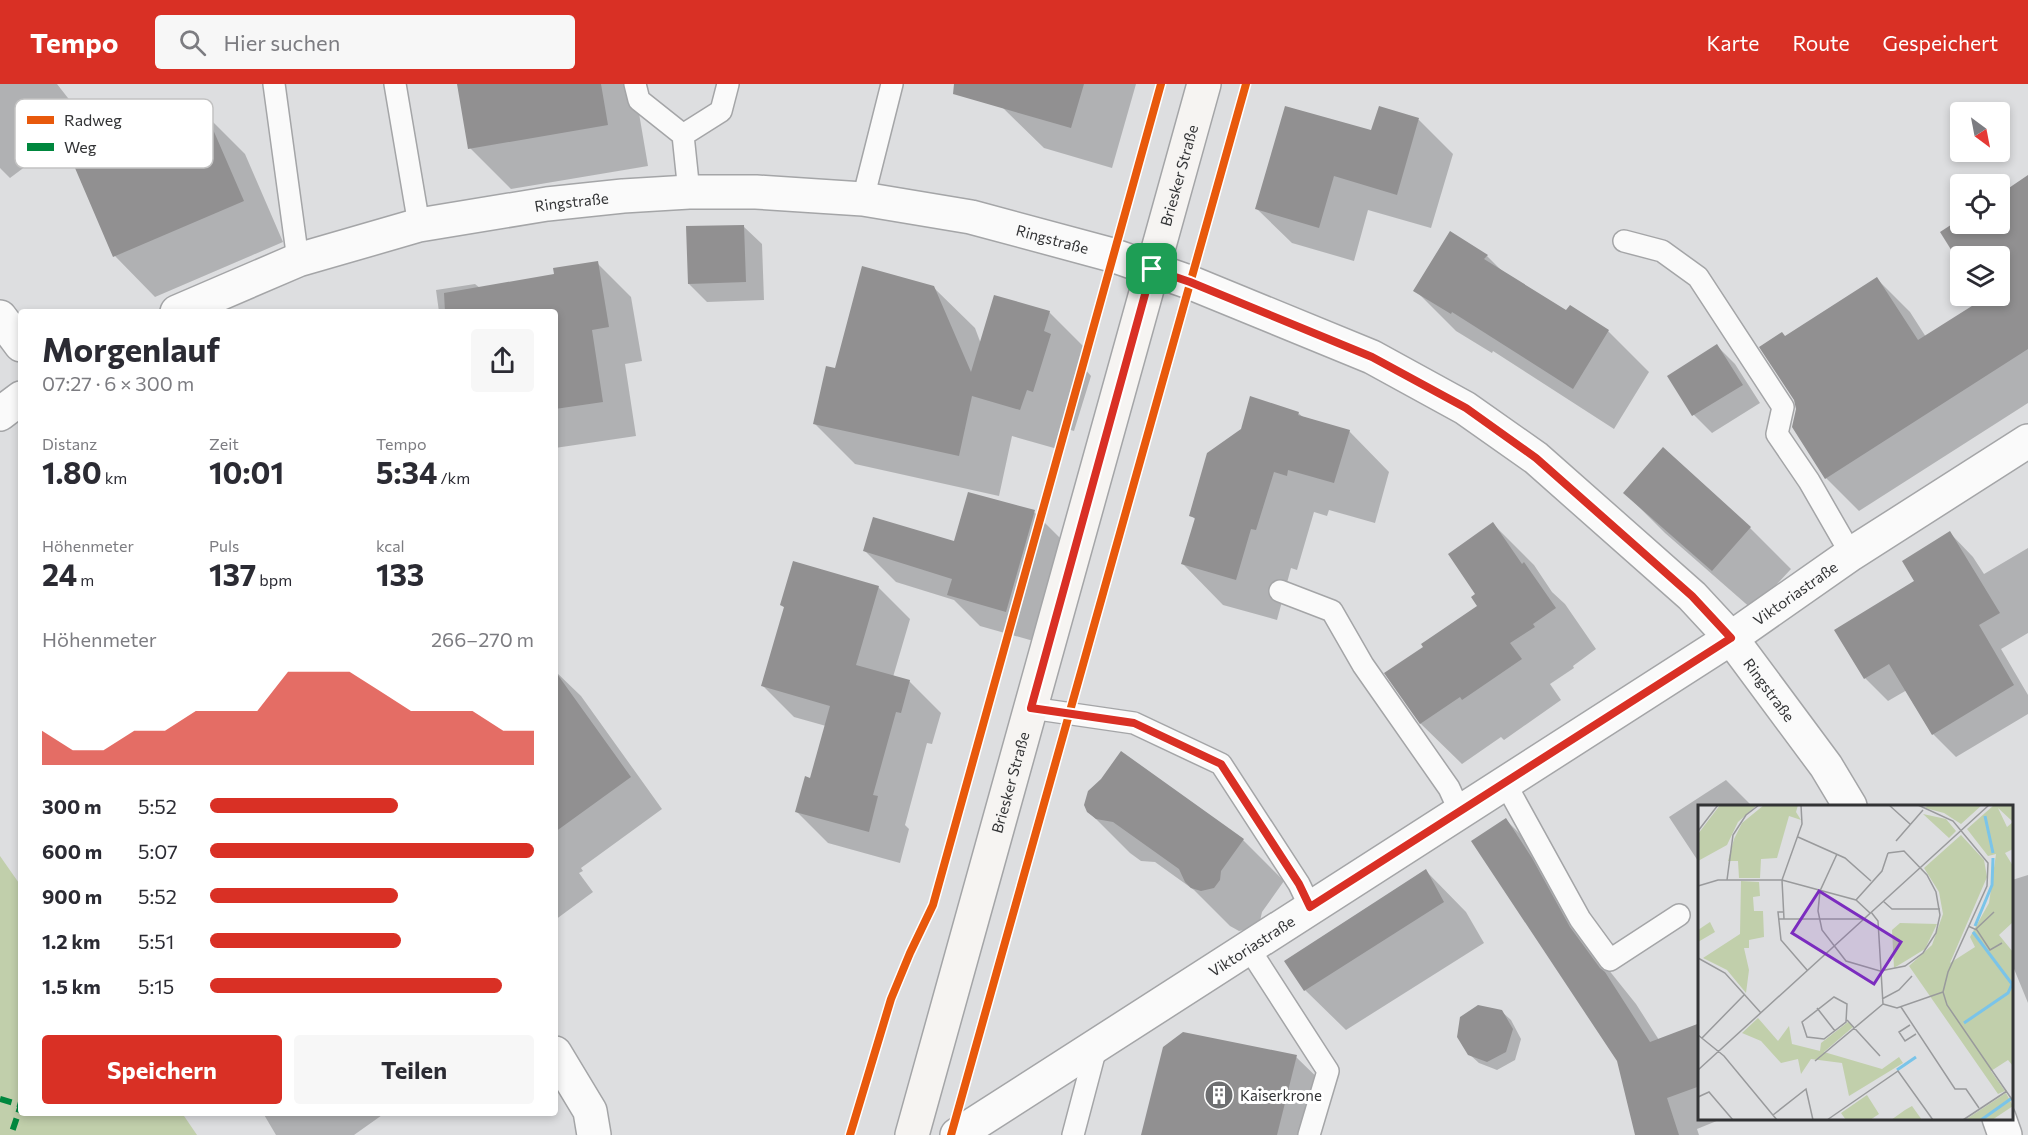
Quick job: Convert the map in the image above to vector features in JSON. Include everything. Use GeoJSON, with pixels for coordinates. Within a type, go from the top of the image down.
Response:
{"type":"FeatureCollection","features":[{"type":"Feature","properties":{"kind":"main road","name":"Briesker Straße"},"geometry":{"type":"LineString","coordinates":[[912,1135],[1204,84]]}},
{"type":"Feature","properties":{"kind":"street","name":"Ringstraße"},"geometry":{"type":"LineString","coordinates":[[184,309],[298,260],[419,225],[547,204],[689,192],[756,192],[863,199],[971,217],[1112,255],[1190,282],[1372,357],[1466,408],[1536,458],[1692,596],[1731,638],[1826,766],[1849,805]]}},
{"type":"Feature","properties":{"kind":"street"},"geometry":{"type":"LineString","coordinates":[[0,317],[18,341]]}},
{"type":"Feature","properties":{"kind":"street"},"geometry":{"type":"LineString","coordinates":[[0,414],[18,400]]}},
{"type":"Feature","properties":{"kind":"street","name":"Viktoriastraße"},"geometry":{"type":"LineString","coordinates":[[957,1135],[1731,638],[1851,555],[2028,441]]}},
{"type":"Feature","properties":{"kind":"street"},"geometry":{"type":"LineString","coordinates":[[558,1058],[590,1111],[594,1135]]}},
{"type":"Feature","properties":{"kind":"street"},"geometry":{"type":"LineString","coordinates":[[1999,1120],[2005,1135]]}},
{"type":"Feature","properties":{"kind":"lane"},"geometry":{"type":"LineString","coordinates":[[274,84],[298,260]]}},
{"type":"Feature","properties":{"kind":"lane"},"geometry":{"type":"LineString","coordinates":[[395,84],[419,225]]}},
{"type":"Feature","properties":{"kind":"lane"},"geometry":{"type":"LineString","coordinates":[[635,84],[639,100],[683,135],[689,192]]}},
{"type":"Feature","properties":{"kind":"lane"},"geometry":{"type":"LineString","coordinates":[[683,135],[721,111],[728,84]]}},
{"type":"Feature","properties":{"kind":"lane"},"geometry":{"type":"LineString","coordinates":[[863,199],[892,84]]}},
{"type":"Feature","properties":{"kind":"lane"},"geometry":{"type":"LineString","coordinates":[[1624,241],[1662,251],[1698,277],[1783,408],[1777,434],[1809,481],[1851,555]]}},
{"type":"Feature","properties":{"kind":"lane"},"geometry":{"type":"LineString","coordinates":[[1280,591],[1332,611],[1363,665],[1449,788],[1460,812]]}},
{"type":"Feature","properties":{"kind":"lane"},"geometry":{"type":"LineString","coordinates":[[1031,708],[1134,723],[1221,764],[1299,884],[1310,907]]}},
{"type":"Feature","properties":{"kind":"lane"},"geometry":{"type":"LineString","coordinates":[[1505,783],[1581,919],[1610,960],[1679,915]]}},
{"type":"Feature","properties":{"kind":"lane"},"geometry":{"type":"LineString","coordinates":[[1248,947],[1328,1071],[1309,1135]]}},
{"type":"Feature","properties":{"kind":"lane"},"geometry":{"type":"LineString","coordinates":[[1073,1135],[1097,1044]]}},
{"type":"Feature","properties":{"kind":"green space"},"geometry":{"type":"Polygon","coordinates":[[[0,856],[18,882],[18,1116],[184,1116],[197,1135],[0,1135],[0,856]]]}},
{"type":"Feature","properties":{"kind":"building"},"geometry":{"type":"Polygon","coordinates":[[[457,84],[601,84],[608,125],[468,149],[457,84]]]}},
{"type":"Feature","properties":{"kind":"building"},"geometry":{"type":"Polygon","coordinates":[[[954,84],[1084,84],[1071,128],[953,94],[954,84]]]}},
{"type":"Feature","properties":{"kind":"building"},"geometry":{"type":"Polygon","coordinates":[[[1285,106],[1371,130],[1379,106],[1419,118],[1397,195],[1334,176],[1319,228],[1255,209],[1285,106]]]}},
{"type":"Feature","properties":{"kind":"building"},"geometry":{"type":"Polygon","coordinates":[[[213,129],[244,201],[113,257],[75,168],[213,168],[213,129]]]}},
{"type":"Feature","properties":{"kind":"building"},"geometry":{"type":"Polygon","coordinates":[[[2028,175],[2028,349],[1825,479],[1792,427],[1796,409],[1794,400],[1759,347],[1782,332],[1785,336],[1877,277],[1918,340],[1972,306],[2010,306],[2010,246],[1950,246],[1950,248],[1940,232],[1950,226],[1950,234],[2010,234],[2010,187],[2028,175]]]}},
{"type":"Feature","properties":{"kind":"building"},"geometry":{"type":"Polygon","coordinates":[[[744,225],[746,282],[688,284],[686,226],[744,225]]]}},
{"type":"Feature","properties":{"kind":"building"},"geometry":{"type":"Polygon","coordinates":[[[1450,231],[1488,255],[1484,259],[1566,310],[1570,305],[1609,330],[1573,389],[1452,312],[1451,314],[1413,291],[1450,231]]]}},
{"type":"Feature","properties":{"kind":"building"},"geometry":{"type":"Polygon","coordinates":[[[598,261],[609,327],[592,330],[603,402],[558,409],[558,309],[445,309],[444,293],[554,274],[553,268],[598,261]]]}},
{"type":"Feature","properties":{"kind":"building"},"geometry":{"type":"Polygon","coordinates":[[[862,266],[934,286],[971,372],[994,295],[1050,311],[1044,331],[1051,334],[1033,392],[1027,390],[1020,410],[972,396],[959,456],[813,424],[826,366],[835,368],[862,266]]]}},
{"type":"Feature","properties":{"kind":"building"},"geometry":{"type":"Polygon","coordinates":[[[1717,344],[1743,385],[1692,416],[1667,376],[1717,344]]]}},
{"type":"Feature","properties":{"kind":"building"},"geometry":{"type":"Polygon","coordinates":[[[1250,396],[1299,412],[1298,415],[1350,430],[1334,483],[1288,470],[1287,476],[1274,472],[1256,530],[1251,529],[1236,580],[1181,564],[1195,518],[1189,516],[1207,453],[1241,429],[1250,396]]]}},
{"type":"Feature","properties":{"kind":"building"},"geometry":{"type":"Polygon","coordinates":[[[1663,447],[1751,527],[1712,571],[1623,493],[1663,447]]]}},
{"type":"Feature","properties":{"kind":"building"},"geometry":{"type":"Polygon","coordinates":[[[968,492],[1035,510],[1006,612],[947,595],[952,579],[863,551],[873,517],[954,541],[968,492]]]}},
{"type":"Feature","properties":{"kind":"building"},"geometry":{"type":"Polygon","coordinates":[[[1493,522],[1556,608],[1533,624],[1535,627],[1510,643],[1522,659],[1462,700],[1460,697],[1420,724],[1384,673],[1423,647],[1421,644],[1477,606],[1471,597],[1475,594],[1448,554],[1493,522]]]}},
{"type":"Feature","properties":{"kind":"building"},"geometry":{"type":"Polygon","coordinates":[[[1950,531],[2000,613],[1979,625],[2014,685],[1932,735],[1889,664],[1864,679],[1834,630],[1914,581],[1902,561],[1950,531]]]}},
{"type":"Feature","properties":{"kind":"building"},"geometry":{"type":"Polygon","coordinates":[[[793,561],[879,586],[856,665],[910,680],[901,713],[896,712],[873,795],[878,796],[869,832],[795,812],[805,776],[810,778],[830,706],[761,686],[784,607],[780,605],[793,561]]]}},
{"type":"Feature","properties":{"kind":"building"},"geometry":{"type":"Polygon","coordinates":[[[558,675],[631,777],[558,830],[558,675]]]}},
{"type":"Feature","properties":{"kind":"building"},"geometry":{"type":"Polygon","coordinates":[[[1121,751],[1244,839],[1221,871],[1220,880],[1214,888],[1201,891],[1191,888],[1185,882],[1179,869],[1113,822],[1096,819],[1087,812],[1084,805],[1088,791],[1101,779],[1121,751]]]}},
{"type":"Feature","properties":{"kind":"building"},"geometry":{"type":"Polygon","coordinates":[[[1506,818],[1532,858],[1570,927],[1605,972],[1650,1042],[1698,1024],[1698,1087],[1667,1098],[1679,1135],[1635,1135],[1617,1061],[1471,841],[1506,818]]]}},
{"type":"Feature","properties":{"kind":"building"},"geometry":{"type":"Polygon","coordinates":[[[1426,869],[1444,902],[1304,991],[1284,961],[1426,869]]]}},
{"type":"Feature","properties":{"kind":"building"},"geometry":{"type":"Polygon","coordinates":[[[1478,1005],[1502,1010],[1513,1029],[1506,1052],[1487,1062],[1468,1055],[1457,1037],[1460,1017],[1478,1005]]]}},
{"type":"Feature","properties":{"kind":"building","name":"Kaiserkrone"},"geometry":{"type":"Polygon","coordinates":[[[1183,1032],[1297,1055],[1277,1135],[1141,1135],[1163,1047],[1183,1032]]]}},
{"type":"Feature","properties":{"kind":"marked path"},"geometry":{"type":"LineString","coordinates":[[0,1099],[18,1104]]}},
{"type":"Feature","properties":{"kind":"marked path"},"geometry":{"type":"LineString","coordinates":[[11,1135],[18,1114]]}},
{"type":"Feature","properties":{"kind":"cycle path"},"geometry":{"type":"LineString","coordinates":[[850,1135],[891,999],[933,905],[1161,84]]}},
{"type":"Feature","properties":{"kind":"cycle path"},"geometry":{"type":"LineString","coordinates":[[951,1135],[1246,84]]}},
{"type":"Feature","properties":{"kind":"place","name":"Kaiserkrone"},"geometry":{"type":"Point","coordinates":[1219,1095]}},
{"type":"Feature","properties":{"kind":"route"},"geometry":{"type":"LineString","coordinates":[[1152,269],[1190,282],[1372,357],[1466,408],[1536,458],[1692,596],[1731,638],[1310,907],[1299,884],[1221,764],[1134,723],[1031,708],[1152,269]]}}]}
